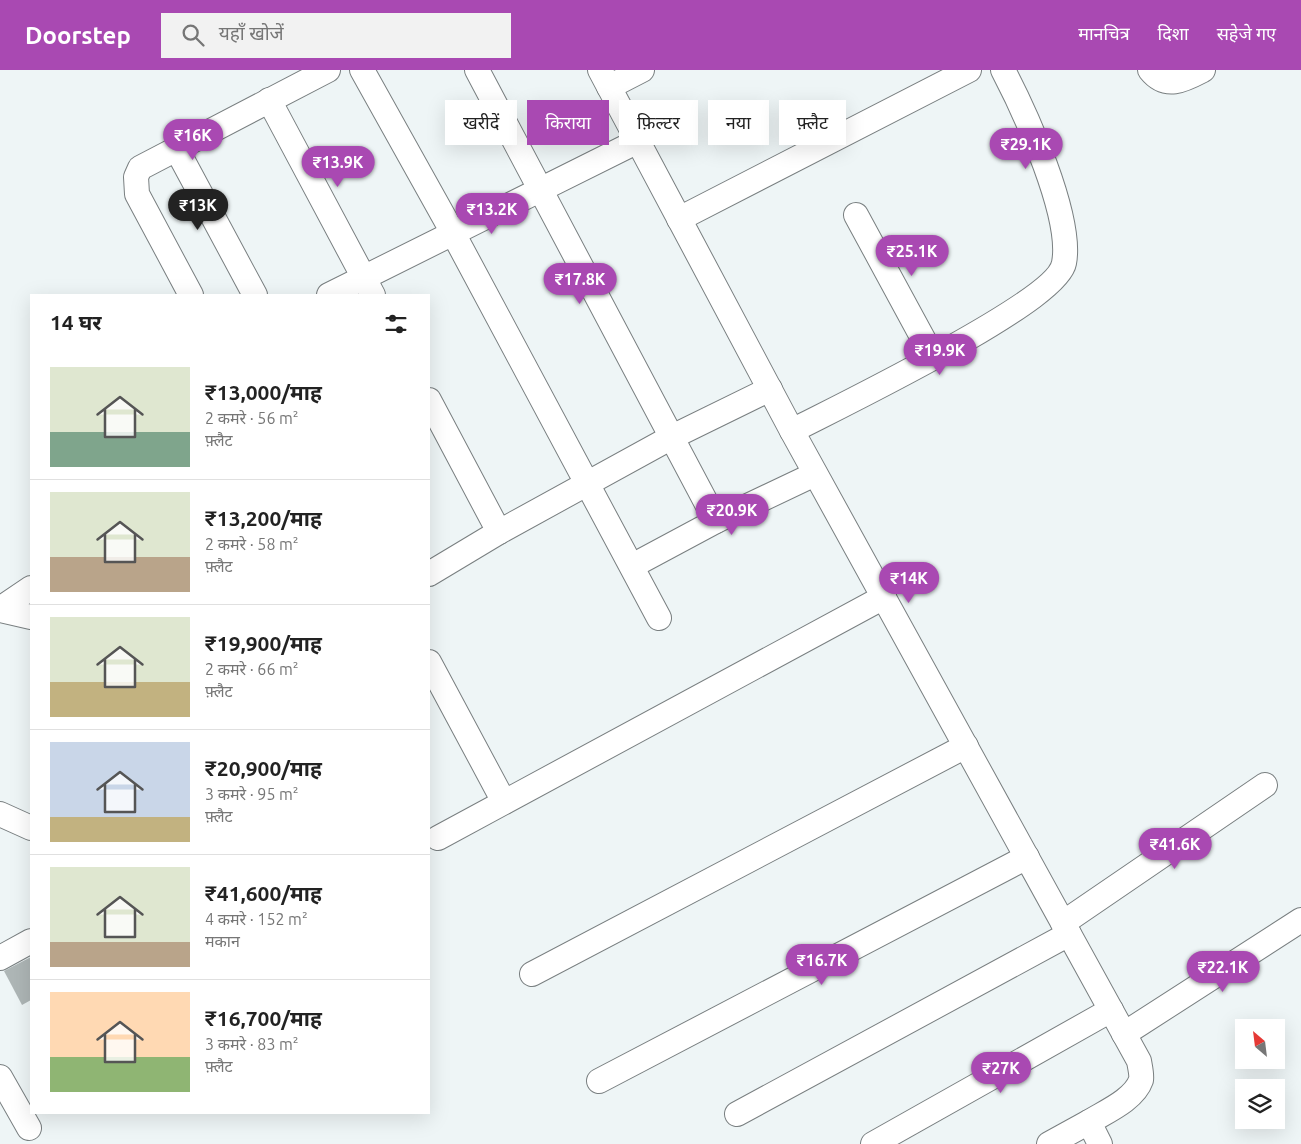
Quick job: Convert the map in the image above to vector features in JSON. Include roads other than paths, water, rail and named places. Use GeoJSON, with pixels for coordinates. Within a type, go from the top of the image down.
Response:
{"type":"FeatureCollection","features":[{"type":"Feature","properties":{"kind":"street"},"geometry":{"type":"LineString","coordinates":[[190,294],[137,194],[136,177],[140,168],[328,70]]}},
{"type":"Feature","properties":{"kind":"street"},"geometry":{"type":"LineString","coordinates":[[362,70],[453,233],[659,618]]}},
{"type":"Feature","properties":{"kind":"street"},"geometry":{"type":"LineString","coordinates":[[477,70],[716,521]]}},
{"type":"Feature","properties":{"kind":"street"},"geometry":{"type":"LineString","coordinates":[[619,105],[605,78],[642,70]]}},
{"type":"Feature","properties":{"kind":"street"},"geometry":{"type":"LineString","coordinates":[[679,219],[969,70]]}},
{"type":"Feature","properties":{"kind":"street"},"geometry":{"type":"LineString","coordinates":[[792,431],[933,357],[1039,294],[1057,277],[1065,262],[1064,228],[1041,152],[1002,70]]}},
{"type":"Feature","properties":{"kind":"street"},"geometry":{"type":"LineString","coordinates":[[1150,70],[1160,79],[1169,83],[1180,81],[1203,70]]}},
{"type":"Feature","properties":{"kind":"street"},"geometry":{"type":"LineString","coordinates":[[269,100],[368,286]]}},
{"type":"Feature","properties":{"kind":"street"},"geometry":{"type":"LineString","coordinates":[[332,294],[368,286],[453,233],[630,145]]}},
{"type":"Feature","properties":{"kind":"street"},"geometry":{"type":"LineString","coordinates":[[640,145],[792,431],[1139,1061],[1141,1079],[1136,1088],[1122,1101],[1049,1144]]}},
{"type":"Feature","properties":{"kind":"street"},"geometry":{"type":"LineString","coordinates":[[176,148],[254,294]]}},
{"type":"Feature","properties":{"kind":"street"},"geometry":{"type":"LineString","coordinates":[[856,215],[933,357]]}},
{"type":"Feature","properties":{"kind":"street"},"geometry":{"type":"LineString","coordinates":[[430,573],[499,532],[672,437],[770,389]]}},
{"type":"Feature","properties":{"kind":"street"},"geometry":{"type":"LineString","coordinates":[[430,402],[499,532]]}},
{"type":"Feature","properties":{"kind":"street"},"geometry":{"type":"LineString","coordinates":[[632,566],[716,521],[816,474]]}},
{"type":"Feature","properties":{"kind":"street"},"geometry":{"type":"LineString","coordinates":[[0,609],[30,589]]}},
{"type":"Feature","properties":{"kind":"street"},"geometry":{"type":"LineString","coordinates":[[438,838],[884,597]]}},
{"type":"Feature","properties":{"kind":"street"},"geometry":{"type":"LineString","coordinates":[[0,609],[30,617]]}},
{"type":"Feature","properties":{"kind":"street"},"geometry":{"type":"LineString","coordinates":[[430,665],[504,802]]}},
{"type":"Feature","properties":{"kind":"street"},"geometry":{"type":"LineString","coordinates":[[532,974],[966,746]]}},
{"type":"Feature","properties":{"kind":"street"},"geometry":{"type":"LineString","coordinates":[[737,1114],[1066,929],[1265,785]]}},
{"type":"Feature","properties":{"kind":"street"},"geometry":{"type":"LineString","coordinates":[[0,814],[30,828]]}},
{"type":"Feature","properties":{"kind":"street"},"geometry":{"type":"LineString","coordinates":[[599,1081],[1027,857]]}},
{"type":"Feature","properties":{"kind":"street"},"geometry":{"type":"LineString","coordinates":[[1124,1034],[1301,920]]}},
{"type":"Feature","properties":{"kind":"street"},"geometry":{"type":"LineString","coordinates":[[0,958],[30,942]]}},
{"type":"Feature","properties":{"kind":"street"},"geometry":{"type":"LineString","coordinates":[[873,1144],[1111,1010]]}},
{"type":"Feature","properties":{"kind":"street"},"geometry":{"type":"LineString","coordinates":[[0,1077],[29,1128]]}},
{"type":"Feature","properties":{"kind":"street"},"geometry":{"type":"LineString","coordinates":[[1089,1122],[1100,1144]]}}]}
